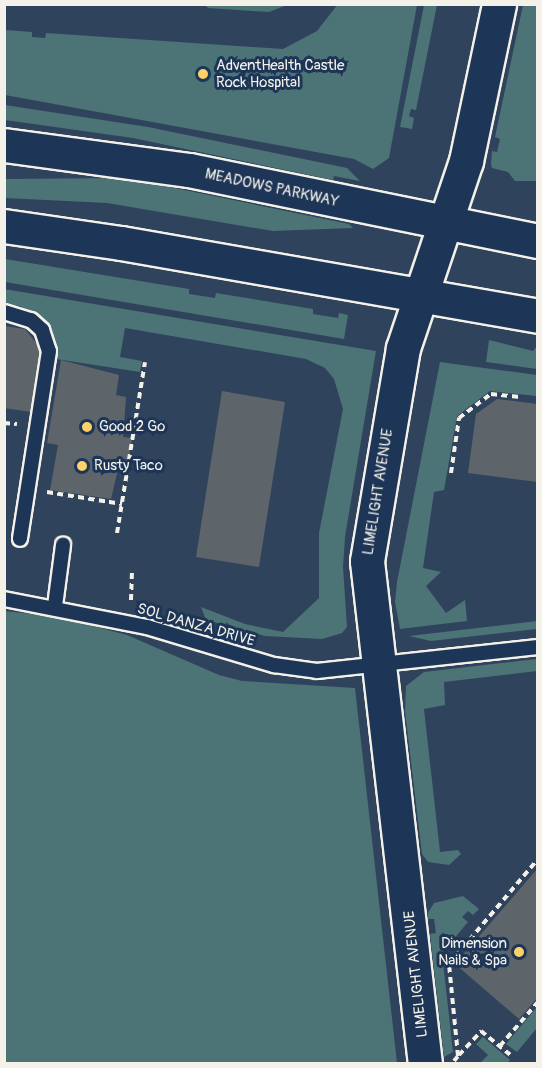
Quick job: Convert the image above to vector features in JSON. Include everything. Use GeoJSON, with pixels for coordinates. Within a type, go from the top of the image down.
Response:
{"type":"FeatureCollection","features":[{"type":"Feature","properties":{"kind":"main road","name":"LIMELIGHT AVENUE"},"geometry":{"type":"LineString","coordinates":[[425,1064],[367,561],[403,348],[465,161],[499,4]]}},
{"type":"Feature","properties":{"kind":"main road","name":"MEADOWS PARKWAY"},"geometry":{"type":"LineString","coordinates":[[4,145],[179,168],[444,224],[537,241]]}},
{"type":"Feature","properties":{"kind":"main road"},"geometry":{"type":"LineString","coordinates":[[4,226],[537,316]]}},
{"type":"Feature","properties":{"kind":"lane"},"geometry":{"type":"LineString","coordinates":[[4,312],[31,320],[42,330],[49,351],[20,539]]}},
{"type":"Feature","properties":{"kind":"lane"},"geometry":{"type":"LineString","coordinates":[[55,606],[63,545]]}},
{"type":"Feature","properties":{"kind":"lane","name":"SOL DANZA DRIVE"},"geometry":{"type":"LineString","coordinates":[[4,599],[55,606],[147,627],[274,665],[317,670],[537,647]]}},
{"type":"Feature","properties":{"kind":"path"},"geometry":{"type":"LineString","coordinates":[[117,533],[145,362]]}},
{"type":"Feature","properties":{"kind":"path"},"geometry":{"type":"LineString","coordinates":[[451,474],[459,418],[491,394],[520,397]]}},
{"type":"Feature","properties":{"kind":"path"},"geometry":{"type":"LineString","coordinates":[[4,423],[19,424]]}},
{"type":"Feature","properties":{"kind":"path"},"geometry":{"type":"LineString","coordinates":[[38,491],[122,504]]}},
{"type":"Feature","properties":{"kind":"path"},"geometry":{"type":"LineString","coordinates":[[130,600],[132,569]]}},
{"type":"Feature","properties":{"kind":"path"},"geometry":{"type":"LineString","coordinates":[[458,1056],[449,964],[537,859]]}},
{"type":"Feature","properties":{"kind":"path"},"geometry":{"type":"LineString","coordinates":[[500,1046],[537,1002]]}},
{"type":"Feature","properties":{"kind":"path"},"geometry":{"type":"LineString","coordinates":[[452,1064],[481,1030],[513,1056]]}},
{"type":"Feature","properties":{"kind":"green space","name":"AdventHealth Castle Rock Hospital"},"geometry":{"type":"Polygon","coordinates":[[[338,4],[417,5],[389,158],[373,169],[354,159],[5,95],[5,30],[32,32],[32,37],[45,38],[46,33],[283,49],[317,31],[338,4]]]}},
{"type":"Feature","properties":{"kind":"green space"},"geometry":{"type":"Polygon","coordinates":[[[205,5],[287,5],[269,12],[208,8],[205,5]]]}},
{"type":"Feature","properties":{"kind":"green space"},"geometry":{"type":"Polygon","coordinates":[[[424,5],[437,5],[416,110],[411,109],[409,116],[414,118],[412,129],[400,127],[424,5]]]}},
{"type":"Feature","properties":{"kind":"green space"},"geometry":{"type":"Polygon","coordinates":[[[523,5],[537,5],[537,181],[515,181],[508,172],[492,168],[491,164],[492,151],[497,152],[500,139],[495,137],[523,5]]]}},
{"type":"Feature","properties":{"kind":"green space"},"geometry":{"type":"Polygon","coordinates":[[[5,105],[148,127],[347,168],[360,181],[334,176],[333,180],[133,138],[5,120],[5,105]]]}},
{"type":"Feature","properties":{"kind":"green space"},"geometry":{"type":"Polygon","coordinates":[[[126,178],[349,224],[353,228],[273,231],[107,203],[5,198],[5,179],[126,178]]]}},
{"type":"Feature","properties":{"kind":"green space"},"geometry":{"type":"Polygon","coordinates":[[[5,259],[189,289],[189,294],[215,298],[216,293],[313,309],[313,314],[338,318],[339,313],[348,315],[344,339],[5,282],[5,259]]]}},
{"type":"Feature","properties":{"kind":"green space"},"geometry":{"type":"Polygon","coordinates":[[[4,289],[376,351],[345,537],[343,567],[347,627],[342,633],[322,639],[265,636],[206,620],[201,607],[245,624],[283,632],[319,598],[319,533],[343,409],[334,379],[325,368],[306,359],[125,328],[120,357],[142,361],[140,372],[56,359],[57,346],[47,324],[20,306],[5,305],[4,289]]]}},
{"type":"Feature","properties":{"kind":"green space"},"geometry":{"type":"Polygon","coordinates":[[[489,340],[533,351],[537,346],[537,369],[486,362],[489,340]]]}},
{"type":"Feature","properties":{"kind":"green space"},"geometry":{"type":"Polygon","coordinates":[[[440,362],[537,375],[537,396],[490,391],[457,416],[444,490],[434,492],[423,568],[441,572],[426,586],[446,613],[465,600],[467,621],[400,629],[395,602],[397,582],[440,362]]]}},
{"type":"Feature","properties":{"kind":"green space"},"geometry":{"type":"Polygon","coordinates":[[[5,611],[59,617],[127,635],[219,675],[242,681],[355,688],[397,1063],[5,1063],[5,611]]]}},
{"type":"Feature","properties":{"kind":"green space"},"geometry":{"type":"Polygon","coordinates":[[[537,621],[537,629],[431,641],[409,636],[537,621]]]}},
{"type":"Feature","properties":{"kind":"green space"},"geometry":{"type":"Polygon","coordinates":[[[537,659],[537,671],[444,682],[445,705],[424,709],[440,852],[458,850],[461,854],[449,865],[428,862],[422,854],[405,711],[406,686],[424,672],[537,659]]]}},
{"type":"Feature","properties":{"kind":"green space"},"geometry":{"type":"Polygon","coordinates":[[[463,896],[479,909],[473,915],[468,911],[462,917],[468,922],[442,953],[453,1052],[444,1057],[430,934],[436,933],[434,919],[428,919],[428,913],[434,903],[463,896]]]}},
{"type":"Feature","properties":{"kind":"green space"},"geometry":{"type":"Polygon","coordinates":[[[537,1007],[537,1028],[517,1052],[506,1044],[537,1007]]]}},
{"type":"Feature","properties":{"kind":"green space"},"geometry":{"type":"Polygon","coordinates":[[[483,1037],[510,1060],[507,1063],[480,1063],[488,1055],[476,1044],[483,1037]]]}},
{"type":"Feature","properties":{"kind":"building"},"geometry":{"type":"Polygon","coordinates":[[[4,326],[25,329],[40,348],[31,412],[4,408],[4,326]]]}},
{"type":"Feature","properties":{"kind":"building","name":"Good 2 Go"},"geometry":{"type":"Polygon","coordinates":[[[61,360],[119,375],[116,395],[126,397],[123,437],[132,438],[128,463],[120,461],[111,499],[50,490],[58,445],[47,443],[61,360]]]}},
{"type":"Feature","properties":{"kind":"building"},"geometry":{"type":"Polygon","coordinates":[[[222,391],[285,402],[259,567],[196,557],[222,391]]]}},
{"type":"Feature","properties":{"kind":"building"},"geometry":{"type":"Polygon","coordinates":[[[497,399],[538,404],[538,482],[468,473],[476,414],[497,399]]]}},
{"type":"Feature","properties":{"kind":"building"},"geometry":{"type":"Polygon","coordinates":[[[538,868],[538,997],[519,1019],[455,964],[538,868]]]}},
{"type":"Feature","properties":{"kind":"place","name":"AdventHealth Castle Rock Hospital"},"geometry":{"type":"Point","coordinates":[203,74]}},
{"type":"Feature","properties":{"kind":"place","name":"Good 2 Go"},"geometry":{"type":"Point","coordinates":[87,427]}},
{"type":"Feature","properties":{"kind":"place","name":"Rusty Taco"},"geometry":{"type":"Point","coordinates":[82,466]}},
{"type":"Feature","properties":{"kind":"place","name":"Dimension Nails & Spa"},"geometry":{"type":"Point","coordinates":[519,952]}}]}
